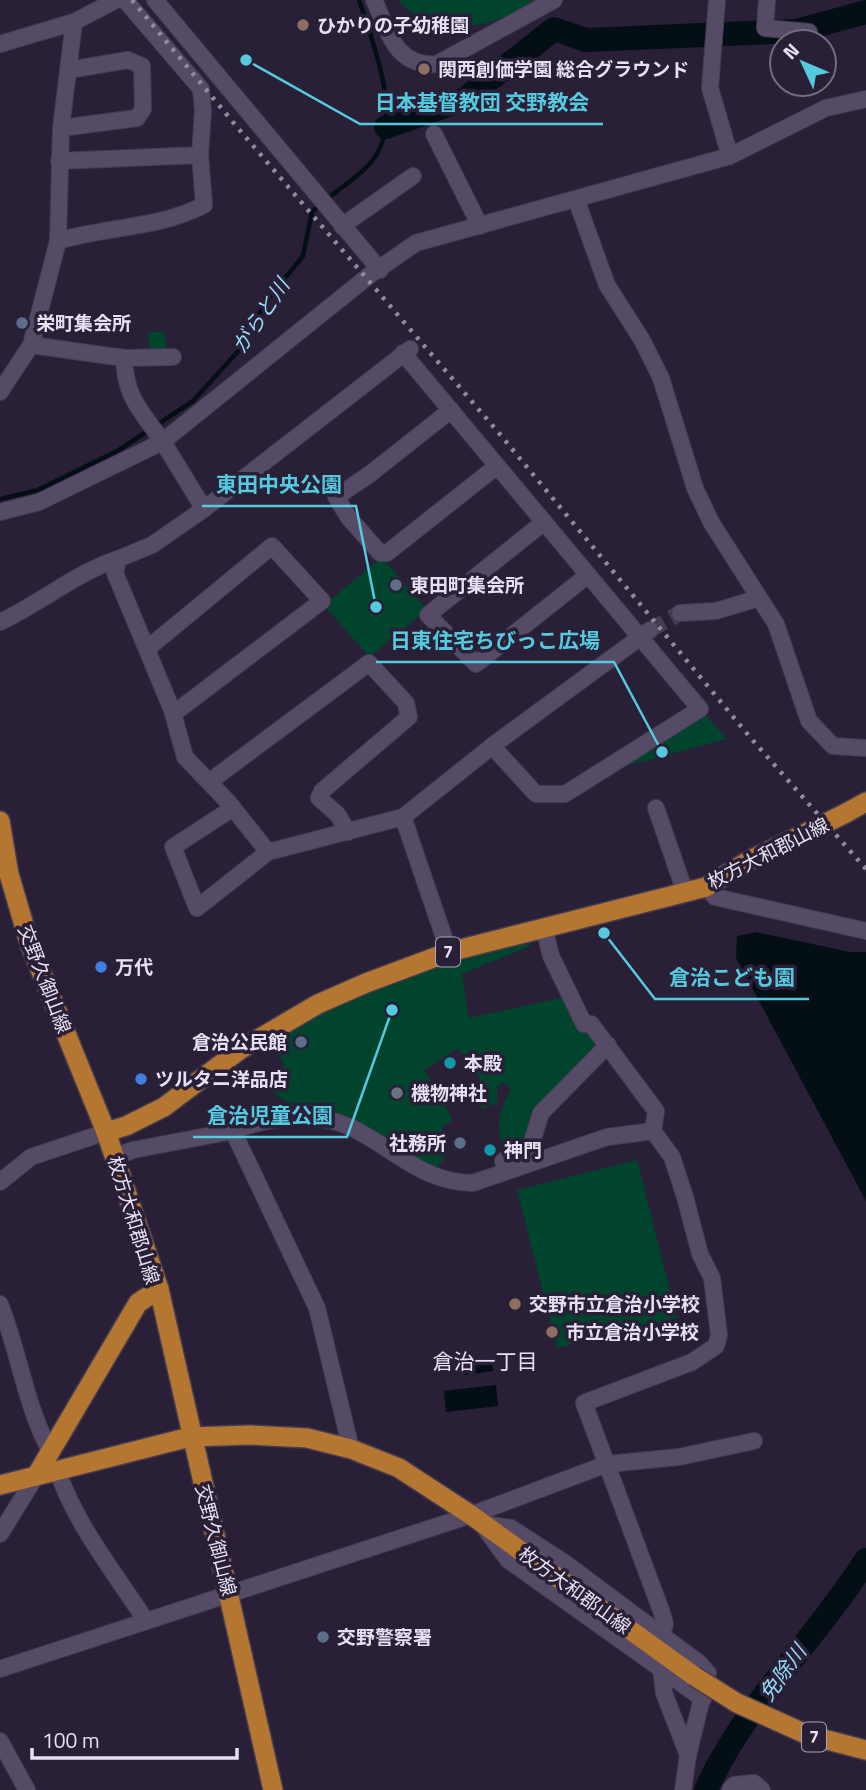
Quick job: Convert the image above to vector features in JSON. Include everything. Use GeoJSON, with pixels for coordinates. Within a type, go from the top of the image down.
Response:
{"type":"FeatureCollection","features":[{"type":"Feature","properties":{"kind":"main road","name":"枚方大和郡山線"},"geometry":{"type":"LineString","coordinates":[[36,1476],[49,1449],[99,1373],[138,1303],[159,1289],[106,1132],[126,1126],[164,1107],[241,1049],[318,1004],[449,952],[706,887],[750,860],[866,802]]}},
{"type":"Feature","properties":{"kind":"main road","name":"交野久御山線"},"geometry":{"type":"LineString","coordinates":[[0,821],[1,844],[33,953],[106,1132]]}},
{"type":"Feature","properties":{"kind":"main road","name":"交野久御山線"},"geometry":{"type":"LineString","coordinates":[[159,1289],[190,1437],[230,1595],[273,1790]]}},
{"type":"Feature","properties":{"kind":"main road","name":"枚方大和郡山線"},"geometry":{"type":"LineString","coordinates":[[0,1485],[190,1437],[251,1435],[307,1438],[351,1449],[398,1468],[476,1519],[694,1676],[750,1709],[808,1735],[866,1750]]}},
{"type":"Feature","properties":{"kind":"street"},"geometry":{"type":"LineString","coordinates":[[0,44],[74,22],[91,5],[116,0]]}},
{"type":"Feature","properties":{"kind":"street"},"geometry":{"type":"LineString","coordinates":[[58,241],[90,231],[131,228],[180,217],[204,205],[200,155],[203,111],[201,89],[125,0]]}},
{"type":"Feature","properties":{"kind":"street"},"geometry":{"type":"LineString","coordinates":[[155,0],[380,270]]}},
{"type":"Feature","properties":{"kind":"street"},"geometry":{"type":"LineString","coordinates":[[374,0],[399,53],[418,65],[437,64],[554,0]]}},
{"type":"Feature","properties":{"kind":"street"},"geometry":{"type":"LineString","coordinates":[[717,0],[710,89],[730,156]]}},
{"type":"Feature","properties":{"kind":"street"},"geometry":{"type":"LineString","coordinates":[[767,0],[765,28],[768,28]]}},
{"type":"Feature","properties":{"kind":"street"},"geometry":{"type":"LineString","coordinates":[[0,392],[31,345],[58,241],[61,128],[74,22]]}},
{"type":"Feature","properties":{"kind":"street"},"geometry":{"type":"LineString","coordinates":[[61,128],[137,118],[143,109],[142,66],[128,60],[68,70]]}},
{"type":"Feature","properties":{"kind":"street"},"geometry":{"type":"LineString","coordinates":[[0,512],[39,502],[162,442],[251,368],[416,243],[730,156],[826,108],[866,99]]}},
{"type":"Feature","properties":{"kind":"street"},"geometry":{"type":"LineString","coordinates":[[434,134],[480,226]]}},
{"type":"Feature","properties":{"kind":"street"},"geometry":{"type":"LineString","coordinates":[[59,160],[200,155]]}},
{"type":"Feature","properties":{"kind":"street"},"geometry":{"type":"LineString","coordinates":[[342,226],[413,176]]}},
{"type":"Feature","properties":{"kind":"street"},"geometry":{"type":"LineString","coordinates":[[576,199],[607,285],[642,340],[661,378],[695,488],[711,522],[776,624],[809,721],[833,746],[866,748]]}},
{"type":"Feature","properties":{"kind":"street"},"geometry":{"type":"LineString","coordinates":[[31,345],[124,358],[173,357]]}},
{"type":"Feature","properties":{"kind":"street"},"geometry":{"type":"LineString","coordinates":[[0,622],[26,610],[99,565],[152,545],[204,509],[407,350],[451,410],[588,575],[645,634],[699,709],[565,794],[536,794],[492,746]]}},
{"type":"Feature","properties":{"kind":"street"},"geometry":{"type":"LineString","coordinates":[[124,358],[125,371],[140,415],[162,442],[204,509]]}},
{"type":"Feature","properties":{"kind":"street"},"geometry":{"type":"LineString","coordinates":[[451,410],[370,474],[336,497],[349,518],[380,553],[387,553],[497,466]]}},
{"type":"Feature","properties":{"kind":"street"},"geometry":{"type":"LineString","coordinates":[[544,522],[428,615],[476,664],[588,575]]}},
{"type":"Feature","properties":{"kind":"street"},"geometry":{"type":"LineString","coordinates":[[148,648],[272,546],[322,601],[173,714]]}},
{"type":"Feature","properties":{"kind":"street"},"geometry":{"type":"LineString","coordinates":[[118,559],[115,573],[173,714],[184,757],[233,808],[268,852]]}},
{"type":"Feature","properties":{"kind":"street"},"geometry":{"type":"LineString","coordinates":[[680,613],[716,611],[759,597]]}},
{"type":"Feature","properties":{"kind":"street"},"geometry":{"type":"LineString","coordinates":[[233,808],[173,847],[197,908],[268,852],[403,817],[492,746],[645,634]]}},
{"type":"Feature","properties":{"kind":"street"},"geometry":{"type":"LineString","coordinates":[[209,782],[369,663],[406,703],[410,717],[322,791],[319,798],[338,815],[348,832]]}},
{"type":"Feature","properties":{"kind":"street"},"geometry":{"type":"LineString","coordinates":[[656,808],[685,892]]}},
{"type":"Feature","properties":{"kind":"street"},"geometry":{"type":"LineString","coordinates":[[403,817],[449,952]]}},
{"type":"Feature","properties":{"kind":"street"},"geometry":{"type":"LineString","coordinates":[[706,887],[715,897],[866,931]]}},
{"type":"Feature","properties":{"kind":"street"},"geometry":{"type":"LineString","coordinates":[[544,928],[551,956],[584,1024],[592,1024],[656,1111],[653,1131],[672,1157],[701,1254],[712,1278],[719,1335],[716,1346],[692,1362],[584,1403],[662,1613],[665,1625],[661,1637]]}},
{"type":"Feature","properties":{"kind":"street"},"geometry":{"type":"LineString","coordinates":[[473,1183],[472,1174],[530,1148],[541,1113],[608,1045]]}},
{"type":"Feature","properties":{"kind":"street"},"geometry":{"type":"LineString","coordinates":[[114,1157],[133,1150],[233,1131],[247,1125],[288,1119],[334,1122],[351,1128],[418,1170],[473,1183],[596,1140],[653,1131]]}},
{"type":"Feature","properties":{"kind":"street"},"geometry":{"type":"LineString","coordinates":[[233,1131],[317,1308],[351,1449]]}},
{"type":"Feature","properties":{"kind":"street"},"geometry":{"type":"LineString","coordinates":[[0,1182],[31,1157],[106,1132]]}},
{"type":"Feature","properties":{"kind":"street"},"geometry":{"type":"LineString","coordinates":[[0,1304],[20,1376],[38,1428],[49,1449]]}},
{"type":"Feature","properties":{"kind":"street"},"geometry":{"type":"LineString","coordinates":[[0,1668],[476,1519],[607,1464],[678,1457],[754,1441]]}},
{"type":"Feature","properties":{"kind":"street"},"geometry":{"type":"LineString","coordinates":[[57,1469],[79,1517],[146,1621]]}},
{"type":"Feature","properties":{"kind":"street"},"geometry":{"type":"LineString","coordinates":[[0,1534],[36,1476]]}},
{"type":"Feature","properties":{"kind":"street"},"geometry":{"type":"LineString","coordinates":[[476,1519],[512,1528],[565,1563],[699,1663],[709,1674],[682,1790]]}},
{"type":"Feature","properties":{"kind":"street"},"geometry":{"type":"LineString","coordinates":[[476,1519],[508,1560],[704,1699]]}},
{"type":"Feature","properties":{"kind":"street"},"geometry":{"type":"LineString","coordinates":[[661,1669],[668,1705],[688,1755]]}},
{"type":"Feature","properties":{"kind":"street"},"geometry":{"type":"LineString","coordinates":[[0,1741],[27,1790]]}},
{"type":"Feature","properties":{"kind":"street"},"geometry":{"type":"LineString","coordinates":[[730,1790],[734,1785],[754,1783],[762,1790]]}},
{"type":"Feature","properties":{"kind":"green space"},"geometry":{"type":"Polygon","coordinates":[[[399,0],[533,0],[502,18],[465,26],[428,21],[412,13],[399,0]]]}},
{"type":"Feature","properties":{"kind":"green space"},"geometry":{"type":"Polygon","coordinates":[[[164,331],[167,350],[150,350],[148,332],[164,331]]]}},
{"type":"Feature","properties":{"kind":"green space"},"geometry":{"type":"Polygon","coordinates":[[[382,557],[427,610],[369,657],[324,605],[382,557]]]}},
{"type":"Feature","properties":{"kind":"green space"},"geometry":{"type":"Polygon","coordinates":[[[704,713],[727,739],[626,766],[704,713]]]}},
{"type":"Feature","properties":{"kind":"green space","name":"機物神社"},"geometry":{"type":"Polygon","coordinates":[[[531,938],[530,946],[462,974],[469,1018],[565,997],[601,1045],[528,1137],[504,1149],[499,1124],[511,1088],[504,1082],[497,1087],[497,1102],[482,1110],[475,1096],[480,1078],[458,1048],[424,1070],[453,1120],[442,1126],[448,1153],[436,1170],[301,1112],[275,1094],[266,1076],[284,1065],[268,1037],[377,982],[531,938]]]}},
{"type":"Feature","properties":{"kind":"green space"},"geometry":{"type":"Polygon","coordinates":[[[637,1160],[677,1318],[557,1348],[517,1190],[637,1160]]]}},
{"type":"Feature","properties":{"kind":"shaded area"},"geometry":{"type":"Polygon","coordinates":[[[756,932],[850,952],[866,952],[866,1201],[736,958],[737,936],[756,932]]]}},
{"type":"Feature","properties":{"kind":"shaded area"},"geometry":{"type":"Polygon","coordinates":[[[492,1360],[493,1371],[464,1375],[463,1364],[492,1360]]]}},
{"type":"Feature","properties":{"kind":"shaded area"},"geometry":{"type":"Polygon","coordinates":[[[496,1385],[498,1406],[446,1412],[444,1391],[496,1385]]]}},
{"type":"Feature","properties":{"kind":"waterway"},"geometry":{"type":"LineString","coordinates":[[327,199],[374,159],[384,135],[386,116],[382,76],[359,0]]}},
{"type":"Feature","properties":{"kind":"waterway","name":"がらと川"},"geometry":{"type":"LineString","coordinates":[[386,127],[465,99],[554,29],[586,40],[796,31],[866,12]]}},
{"type":"Feature","properties":{"kind":"waterway","name":"がらと川"},"geometry":{"type":"LineString","coordinates":[[0,499],[38,490],[119,450],[193,401],[241,348],[267,300],[303,256],[312,212],[320,205]]}},
{"type":"Feature","properties":{"kind":"waterway","name":"免除川"},"geometry":{"type":"LineString","coordinates":[[706,1790],[722,1759],[760,1700],[826,1617],[866,1560]]}},
{"type":"Feature","properties":{"kind":"tunnel"},"geometry":{"type":"LineString","coordinates":[[650,630],[680,613]]}},
{"type":"Feature","properties":{"kind":"railway"},"geometry":{"type":"LineString","coordinates":[[132,0],[498,432],[749,736],[866,869]]}},
{"type":"Feature","properties":{"kind":"place","name":"ひかりの子幼稚園"},"geometry":{"type":"Point","coordinates":[303,25]}},
{"type":"Feature","properties":{"kind":"place","name":"日本基督教団 交野教会"},"geometry":{"type":"Point","coordinates":[246,60]}},
{"type":"Feature","properties":{"kind":"place","name":"関西創価学園 総合グラウンド"},"geometry":{"type":"Point","coordinates":[424,69]}},
{"type":"Feature","properties":{"kind":"place","name":"栄町集会所"},"geometry":{"type":"Point","coordinates":[22,323]}},
{"type":"Feature","properties":{"kind":"place","name":"東田町集会所"},"geometry":{"type":"Point","coordinates":[396,585]}},
{"type":"Feature","properties":{"kind":"place","name":"東田中央公園"},"geometry":{"type":"Point","coordinates":[376,607]}},
{"type":"Feature","properties":{"kind":"place","name":"日東住宅ちびっこ広場"},"geometry":{"type":"Point","coordinates":[662,752]}},
{"type":"Feature","properties":{"kind":"place","name":"倉治こども園"},"geometry":{"type":"Point","coordinates":[604,933]}},
{"type":"Feature","properties":{"kind":"place","name":"万代"},"geometry":{"type":"Point","coordinates":[101,967]}},
{"type":"Feature","properties":{"kind":"place","name":"倉治児童公園"},"geometry":{"type":"Point","coordinates":[392,1010]}},
{"type":"Feature","properties":{"kind":"place","name":"倉治公民館"},"geometry":{"type":"Point","coordinates":[301,1042]}},
{"type":"Feature","properties":{"kind":"place","name":"本殿"},"geometry":{"type":"Point","coordinates":[450,1063]}},
{"type":"Feature","properties":{"kind":"place","name":"ツルタニ洋品店"},"geometry":{"type":"Point","coordinates":[141,1079]}},
{"type":"Feature","properties":{"kind":"place","name":"機物神社"},"geometry":{"type":"Point","coordinates":[397,1093]}},
{"type":"Feature","properties":{"kind":"place","name":"社務所"},"geometry":{"type":"Point","coordinates":[460,1143]}},
{"type":"Feature","properties":{"kind":"place","name":"神門"},"geometry":{"type":"Point","coordinates":[490,1150]}},
{"type":"Feature","properties":{"kind":"place","name":"交野市立倉治小学校"},"geometry":{"type":"Point","coordinates":[515,1304]}},
{"type":"Feature","properties":{"kind":"place","name":"市立倉治小学校"},"geometry":{"type":"Point","coordinates":[552,1332]}},
{"type":"Feature","properties":{"kind":"place","name":"交野警察署"},"geometry":{"type":"Point","coordinates":[323,1637]}},
{"type":"Feature","properties":{"kind":"district","name":"倉治一丁目"},"geometry":{"type":"Point","coordinates":[485,1362]}}]}
